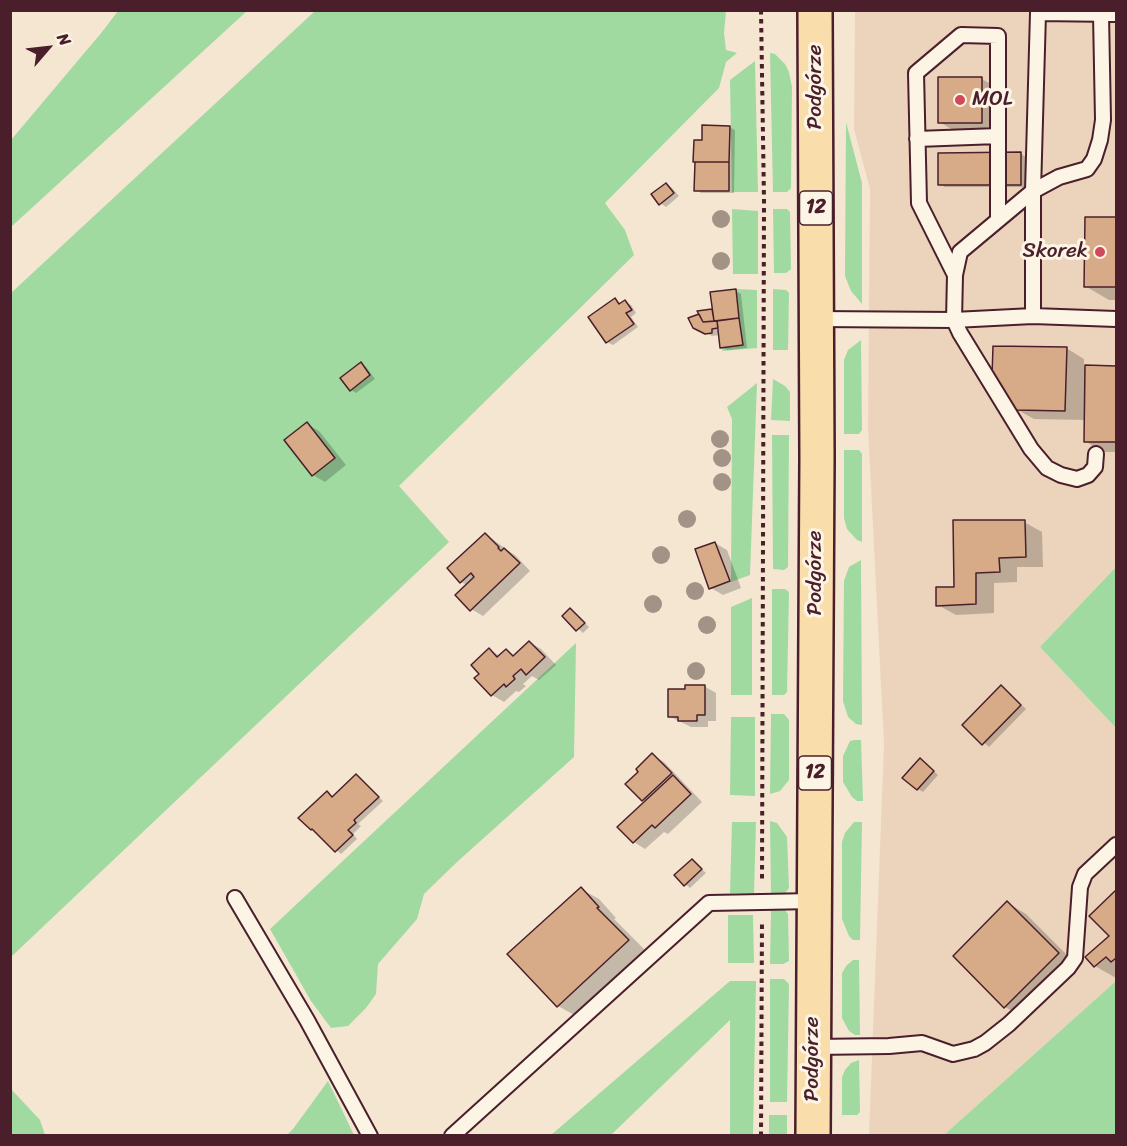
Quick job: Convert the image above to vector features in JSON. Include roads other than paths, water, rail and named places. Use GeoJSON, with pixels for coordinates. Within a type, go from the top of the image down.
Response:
{"type":"FeatureCollection","features":[{"type":"Feature","properties":{"kind":"highway","name":"Podgórze"},"geometry":{"type":"LineString","coordinates":[[813,1136],[817,319],[815,10]]}},
{"type":"Feature","properties":{"kind":"lane"},"geometry":{"type":"LineString","coordinates":[[1033,316],[1033,191],[1038,13],[1116,14]]}},
{"type":"Feature","properties":{"kind":"lane"},"geometry":{"type":"LineString","coordinates":[[1096,454],[1095,467],[1088,475],[1077,479],[1047,468],[1016,425],[954,320],[955,275],[960,252],[1033,191],[1059,177],[1087,169],[1094,159],[1103,120],[1101,14]]}},
{"type":"Feature","properties":{"kind":"lane"},"geometry":{"type":"LineString","coordinates":[[955,275],[919,203],[916,74],[961,35],[998,36],[998,220]]}},
{"type":"Feature","properties":{"kind":"lane"},"geometry":{"type":"LineString","coordinates":[[917,139],[998,136]]}},
{"type":"Feature","properties":{"kind":"lane"},"geometry":{"type":"LineString","coordinates":[[817,319],[954,320],[1033,316],[1116,319]]}},
{"type":"Feature","properties":{"kind":"lane"},"geometry":{"type":"LineString","coordinates":[[814,1047],[922,1043],[953,1054],[974,1049],[985,1043],[1009,1024],[1068,968],[1075,958],[1080,887],[1085,874],[1116,845]]}},
{"type":"Feature","properties":{"kind":"lane"},"geometry":{"type":"LineString","coordinates":[[235,898],[307,1020],[370,1136]]}},
{"type":"Feature","properties":{"kind":"lane"},"geometry":{"type":"LineString","coordinates":[[452,1136],[709,903],[814,901]]}},
{"type":"Feature","properties":{"kind":"place","name":"MOL"},"geometry":{"type":"Point","coordinates":[960,100]}},
{"type":"Feature","properties":{"kind":"place","name":"Skorek"},"geometry":{"type":"Point","coordinates":[1100,252]}}]}
